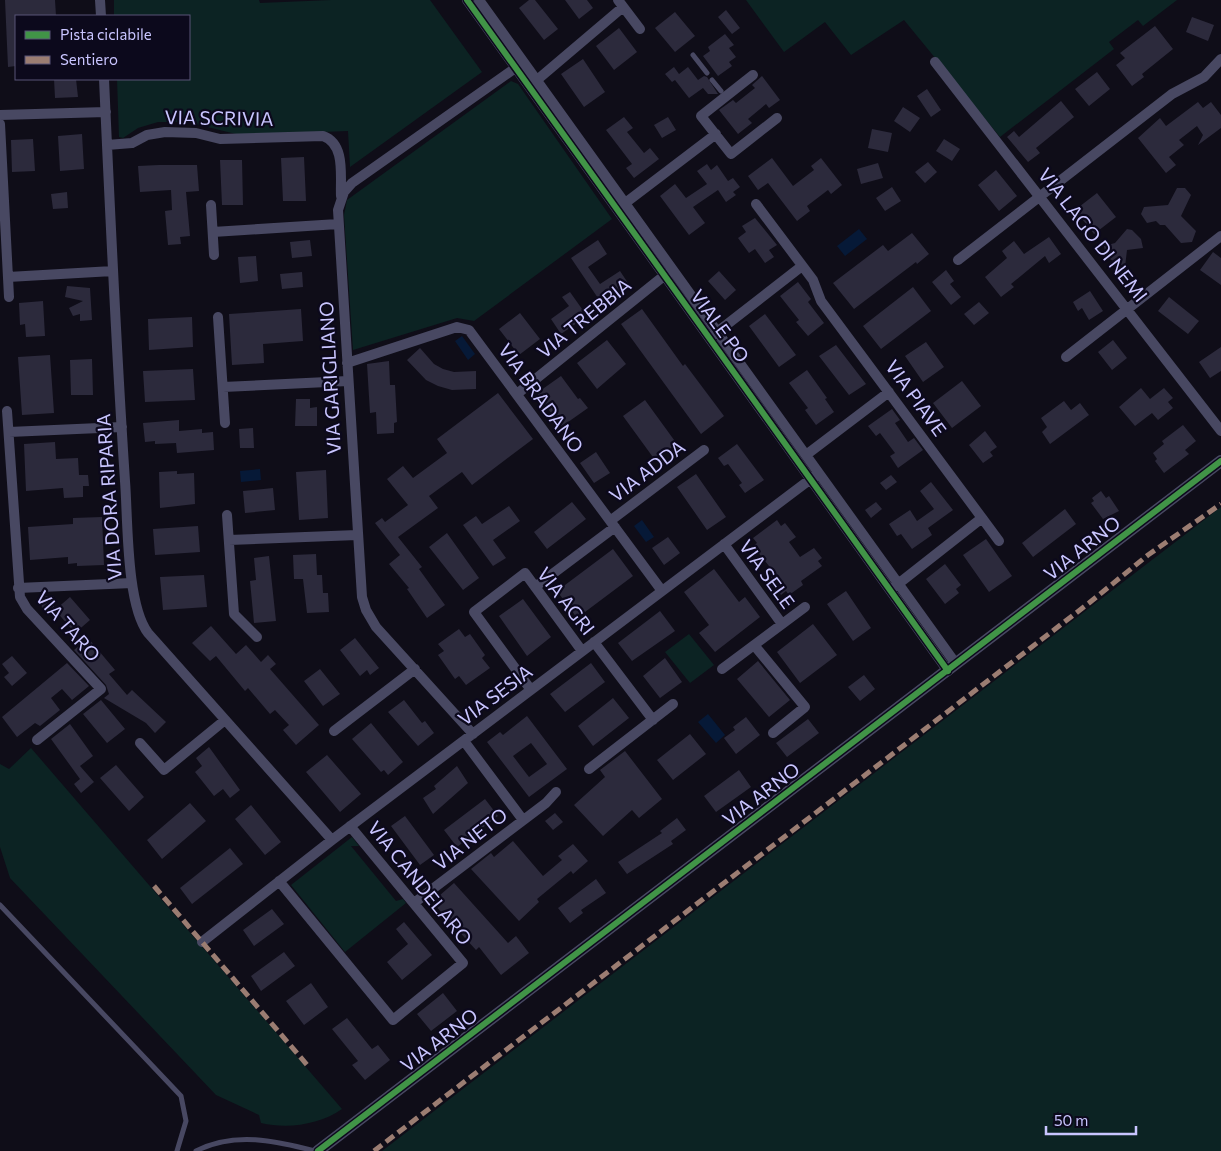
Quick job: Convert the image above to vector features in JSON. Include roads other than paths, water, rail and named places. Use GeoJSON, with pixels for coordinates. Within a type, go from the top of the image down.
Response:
{"type":"FeatureCollection","features":[{"type":"Feature","properties":{"kind":"street"},"geometry":{"type":"LineString","coordinates":[[100,0],[101,15]]}},
{"type":"Feature","properties":{"kind":"street","name":"VIALE PO"},"geometry":{"type":"LineString","coordinates":[[467,0],[520,65],[537,80],[621,206]]}},
{"type":"Feature","properties":{"kind":"street","name":"VIALE PO"},"geometry":{"type":"LineString","coordinates":[[479,0],[520,65],[952,667]]}},
{"type":"Feature","properties":{"kind":"street"},"geometry":{"type":"LineString","coordinates":[[537,80],[621,4],[640,29]]}},
{"type":"Feature","properties":{"kind":"street"},"geometry":{"type":"LineString","coordinates":[[958,260],[1172,94],[1206,75],[1221,59]]}},
{"type":"Feature","properties":{"kind":"street","name":"VIA LAGO DI NEMI"},"geometry":{"type":"LineString","coordinates":[[935,62],[1221,431]]}},
{"type":"Feature","properties":{"kind":"street"},"geometry":{"type":"LineString","coordinates":[[342,196],[352,183],[520,65]]}},
{"type":"Feature","properties":{"kind":"street"},"geometry":{"type":"LineString","coordinates":[[754,75],[701,116],[731,154],[777,118]]}},
{"type":"Feature","properties":{"kind":"street","name":"VIA DORA RIPARIA"},"geometry":{"type":"LineString","coordinates":[[104,80],[122,426],[132,583],[136,612],[144,628],[332,840]]}},
{"type":"Feature","properties":{"kind":"street"},"geometry":{"type":"LineString","coordinates":[[0,115],[106,112]]}},
{"type":"Feature","properties":{"kind":"street"},"geometry":{"type":"LineString","coordinates":[[0,124],[9,297]]}},
{"type":"Feature","properties":{"kind":"street","name":"VIA SCRIVIA"},"geometry":{"type":"LineString","coordinates":[[107,145],[132,143],[147,135],[174,132],[196,133],[220,139],[323,136],[332,140],[338,149],[342,196]]}},
{"type":"Feature","properties":{"kind":"street"},"geometry":{"type":"LineString","coordinates":[[621,206],[716,134]]}},
{"type":"Feature","properties":{"kind":"street","name":"VIA GARIGLIANO"},"geometry":{"type":"LineString","coordinates":[[342,196],[338,224],[360,586],[366,610],[376,627],[472,734]]}},
{"type":"Feature","properties":{"kind":"street","name":"VIA PIAVE"},"geometry":{"type":"LineString","coordinates":[[756,204],[814,282],[821,300],[999,540]]}},
{"type":"Feature","properties":{"kind":"street"},"geometry":{"type":"LineString","coordinates":[[211,205],[214,255]]}},
{"type":"Feature","properties":{"kind":"street"},"geometry":{"type":"LineString","coordinates":[[213,232],[338,224]]}},
{"type":"Feature","properties":{"kind":"street"},"geometry":{"type":"LineString","coordinates":[[1066,356],[1221,236]]}},
{"type":"Feature","properties":{"kind":"street"},"geometry":{"type":"LineString","coordinates":[[714,335],[802,266]]}},
{"type":"Feature","properties":{"kind":"street"},"geometry":{"type":"LineString","coordinates":[[8,277],[113,271]]}},
{"type":"Feature","properties":{"kind":"street","name":"VIA TREBBIA"},"geometry":{"type":"LineString","coordinates":[[517,394],[668,272]]}},
{"type":"Feature","properties":{"kind":"street"},"geometry":{"type":"LineString","coordinates":[[218,317],[225,423]]}},
{"type":"Feature","properties":{"kind":"street","name":"VIA BRADANO"},"geometry":{"type":"LineString","coordinates":[[347,363],[463,327],[471,332],[662,591]]}},
{"type":"Feature","properties":{"kind":"street","name":"VIALE PO"},"geometry":{"type":"LineString","coordinates":[[714,335],[806,455],[814,476]]}},
{"type":"Feature","properties":{"kind":"street"},"geometry":{"type":"LineString","coordinates":[[223,387],[348,381]]}},
{"type":"Feature","properties":{"kind":"street"},"geometry":{"type":"LineString","coordinates":[[806,455],[889,392]]}},
{"type":"Feature","properties":{"kind":"street","name":"VIA TARO"},"geometry":{"type":"LineString","coordinates":[[7,411],[18,588],[25,606],[101,689],[37,740]]}},
{"type":"Feature","properties":{"kind":"street"},"geometry":{"type":"LineString","coordinates":[[9,432],[122,426]]}},
{"type":"Feature","properties":{"kind":"street","name":"VIA ADDA"},"geometry":{"type":"LineString","coordinates":[[535,587],[704,450]]}},
{"type":"Feature","properties":{"kind":"street","name":"VIA ARNO"},"geometry":{"type":"LineString","coordinates":[[316,1151],[1221,461]]}},
{"type":"Feature","properties":{"kind":"street","name":"VIA SESIA"},"geometry":{"type":"LineString","coordinates":[[202,942],[350,826],[814,476]]}},
{"type":"Feature","properties":{"kind":"street"},"geometry":{"type":"LineString","coordinates":[[227,515],[234,614],[257,637]]}},
{"type":"Feature","properties":{"kind":"street"},"geometry":{"type":"LineString","coordinates":[[894,587],[982,518]]}},
{"type":"Feature","properties":{"kind":"street"},"geometry":{"type":"LineString","coordinates":[[229,540],[357,535]]}},
{"type":"Feature","properties":{"kind":"street","name":"VIA SELE"},"geometry":{"type":"LineString","coordinates":[[724,544],[782,624]]}},
{"type":"Feature","properties":{"kind":"street","name":"VIA AGRI"},"geometry":{"type":"LineString","coordinates":[[531,690],[474,612],[498,593],[525,573],[582,651]]}},
{"type":"Feature","properties":{"kind":"street"},"geometry":{"type":"LineString","coordinates":[[18,588],[132,583]]}},
{"type":"Feature","properties":{"kind":"street","name":"VIA SELE"},"geometry":{"type":"LineString","coordinates":[[722,669],[805,608]]}},
{"type":"Feature","properties":{"kind":"street"},"geometry":{"type":"LineString","coordinates":[[594,642],[653,720]]}},
{"type":"Feature","properties":{"kind":"street"},"geometry":{"type":"LineString","coordinates":[[754,645],[805,707],[773,733]]}},
{"type":"Feature","properties":{"kind":"street"},"geometry":{"type":"LineString","coordinates":[[334,731],[415,669]]}},
{"type":"Feature","properties":{"kind":"street"},"geometry":{"type":"LineString","coordinates":[[589,769],[673,704]]}},
{"type":"Feature","properties":{"kind":"street"},"geometry":{"type":"LineString","coordinates":[[140,743],[164,770],[225,720]]}},
{"type":"Feature","properties":{"kind":"street","name":"VIA NETO"},"geometry":{"type":"LineString","coordinates":[[464,740],[523,820]]}},
{"type":"Feature","properties":{"kind":"street","name":"VIA NETO"},"geometry":{"type":"LineString","coordinates":[[414,903],[523,820],[556,792]]}},
{"type":"Feature","properties":{"kind":"street","name":"VIA CANDELARO"},"geometry":{"type":"LineString","coordinates":[[279,881],[393,1020],[463,963],[350,826]]}},
{"type":"Feature","properties":{"kind":"lane"},"geometry":{"type":"LineString","coordinates":[[693,55],[707,73]]}},
{"type":"Feature","properties":{"kind":"lane"},"geometry":{"type":"LineString","coordinates":[[712,80],[721,91]]}},
{"type":"Feature","properties":{"kind":"lane"},"geometry":{"type":"LineString","coordinates":[[0,905],[181,1096],[186,1121],[177,1151]]}},
{"type":"Feature","properties":{"kind":"lane"},"geometry":{"type":"LineString","coordinates":[[196,1151],[228,1141],[249,1138],[272,1140],[316,1151]]}},
{"type":"Feature","properties":{"kind":"water"},"geometry":{"type":"Polygon","coordinates":[[[859,229],[867,239],[845,256],[837,246],[859,229]]]}},
{"type":"Feature","properties":{"kind":"water"},"geometry":{"type":"Polygon","coordinates":[[[462,336],[475,354],[468,360],[455,341],[462,336]]]}},
{"type":"Feature","properties":{"kind":"water"},"geometry":{"type":"Polygon","coordinates":[[[260,469],[261,480],[241,482],[240,471],[260,469]]]}},
{"type":"Feature","properties":{"kind":"water"},"geometry":{"type":"Polygon","coordinates":[[[642,520],[654,537],[646,542],[634,526],[642,520]]]}},
{"type":"Feature","properties":{"kind":"water"},"geometry":{"type":"Polygon","coordinates":[[[708,714],[725,735],[716,743],[698,722],[708,714]]]}}]}
